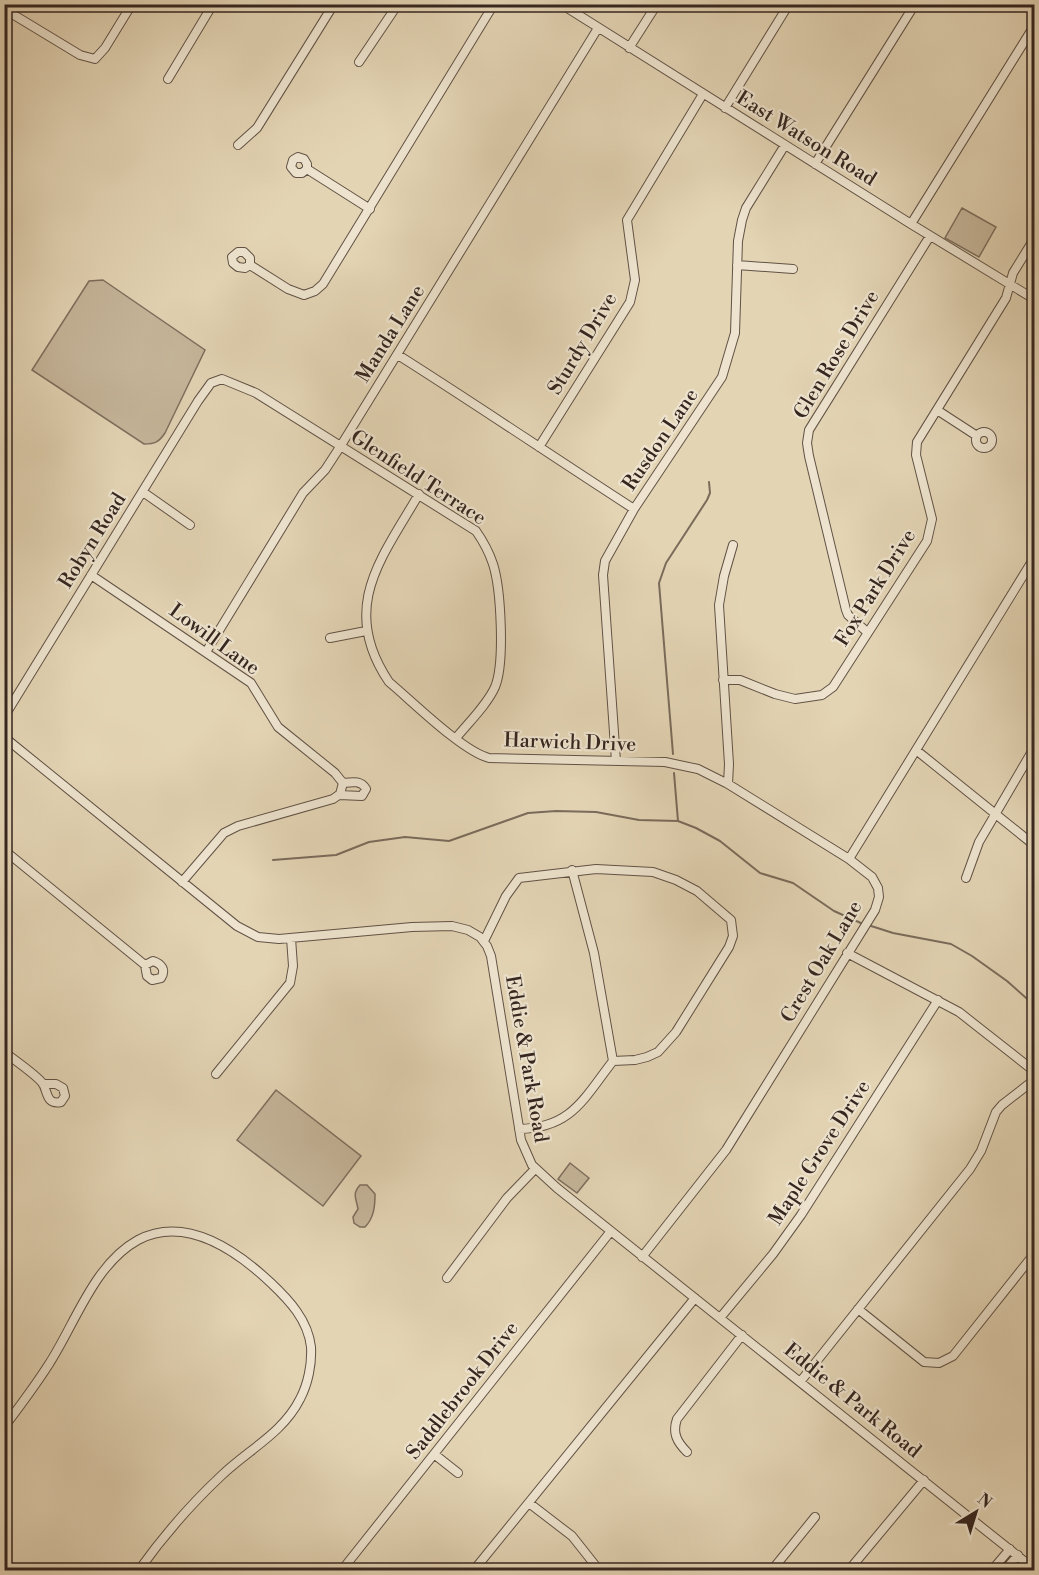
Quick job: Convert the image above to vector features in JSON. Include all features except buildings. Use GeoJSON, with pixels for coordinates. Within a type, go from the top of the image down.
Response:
{"type":"FeatureCollection","features":[{"type":"Feature","properties":{"kind":"street"},"geometry":{"type":"LineString","coordinates":[[4,9],[80,55],[95,59],[105,48],[132,4]]}},
{"type":"Feature","properties":{"kind":"street"},"geometry":{"type":"LineString","coordinates":[[168,80],[213,4]]}},
{"type":"Feature","properties":{"kind":"street"},"geometry":{"type":"LineString","coordinates":[[238,145],[257,128],[334,4]]}},
{"type":"Feature","properties":{"kind":"street"},"geometry":{"type":"LineString","coordinates":[[359,62],[398,4]]}},
{"type":"Feature","properties":{"kind":"street"},"geometry":{"type":"LineString","coordinates":[[250,265],[288,289],[304,295],[315,291],[323,284],[494,4]]}},
{"type":"Feature","properties":{"kind":"street","name":"East Watson Road"},"geometry":{"type":"LineString","coordinates":[[561,4],[785,146],[1035,299]]}},
{"type":"Feature","properties":{"kind":"street"},"geometry":{"type":"LineString","coordinates":[[629,48],[657,4]]}},
{"type":"Feature","properties":{"kind":"street"},"geometry":{"type":"LineString","coordinates":[[725,108],[789,4]]}},
{"type":"Feature","properties":{"kind":"street"},"geometry":{"type":"LineString","coordinates":[[815,164],[915,4]]}},
{"type":"Feature","properties":{"kind":"street"},"geometry":{"type":"LineString","coordinates":[[911,224],[1035,26]]}},
{"type":"Feature","properties":{"kind":"street","name":"Manda Lane"},"geometry":{"type":"LineString","coordinates":[[206,652],[303,493],[325,470],[398,355],[598,28]]}},
{"type":"Feature","properties":{"kind":"street","name":"Sturdy Drive"},"geometry":{"type":"LineString","coordinates":[[538,447],[630,302],[635,280],[627,220],[703,94]]}},
{"type":"Feature","properties":{"kind":"street","name":"Rusdon Lane"},"geometry":{"type":"LineString","coordinates":[[616,761],[604,561],[634,509],[722,376],[735,333],[742,220],[746,208],[785,146]]}},
{"type":"Feature","properties":{"kind":"street"},"geometry":{"type":"LineString","coordinates":[[307,169],[370,209]]}},
{"type":"Feature","properties":{"kind":"street","name":"Glen Rose Drive"},"geometry":{"type":"LineString","coordinates":[[867,632],[848,615],[846,610],[809,456],[807,443],[809,430],[930,236]]}},
{"type":"Feature","properties":{"kind":"street","name":"Fox Park Drive"},"geometry":{"type":"LineString","coordinates":[[723,680],[740,680],[775,694],[795,699],[822,695],[833,687],[841,676],[927,541],[931,530],[932,519],[916,448],[917,442],[1006,298],[1013,273],[1035,239]]}},
{"type":"Feature","properties":{"kind":"street"},"geometry":{"type":"LineString","coordinates":[[738,265],[793,269]]}},
{"type":"Feature","properties":{"kind":"street"},"geometry":{"type":"LineString","coordinates":[[398,355],[488,411],[538,447],[634,509]]}},
{"type":"Feature","properties":{"kind":"street","name":"Glenfield Terrace"},"geometry":{"type":"LineString","coordinates":[[211,383],[222,379],[256,393],[476,531],[489,553],[496,579],[500,625],[500,670],[491,693],[456,738]]}},
{"type":"Feature","properties":{"kind":"street","name":"Robyn Road"},"geometry":{"type":"LineString","coordinates":[[4,717],[211,383]]}},
{"type":"Feature","properties":{"kind":"street"},"geometry":{"type":"LineString","coordinates":[[937,410],[977,436]]}},
{"type":"Feature","properties":{"kind":"street"},"geometry":{"type":"LineString","coordinates":[[143,492],[190,525]]}},
{"type":"Feature","properties":{"kind":"street","name":"Harwich Drive"},"geometry":{"type":"LineString","coordinates":[[419,494],[377,566],[372,578],[366,610],[366,631],[381,670],[389,682],[456,738],[482,756],[665,762],[698,769],[728,784],[849,859]]}},
{"type":"Feature","properties":{"kind":"street"},"geometry":{"type":"LineString","coordinates":[[728,784],[729,765],[719,605],[733,545]]}},
{"type":"Feature","properties":{"kind":"street"},"geometry":{"type":"LineString","coordinates":[[849,859],[1035,558]]}},
{"type":"Feature","properties":{"kind":"street","name":"Lowill Lane"},"geometry":{"type":"LineString","coordinates":[[91,575],[251,683],[278,727],[335,773],[343,783],[356,782],[362,784],[366,789],[362,796],[339,795]]}},
{"type":"Feature","properties":{"kind":"street"},"geometry":{"type":"LineString","coordinates":[[330,638],[366,631]]}},
{"type":"Feature","properties":{"kind":"street"},"geometry":{"type":"LineString","coordinates":[[4,737],[243,931],[258,937],[291,938],[446,926],[468,930],[484,941],[506,896],[519,878],[596,869],[653,872],[676,880],[705,897],[731,920],[733,936],[729,947],[676,1032],[658,1052],[635,1060],[613,1060]]}},
{"type":"Feature","properties":{"kind":"street"},"geometry":{"type":"LineString","coordinates":[[966,878],[979,842],[1035,748]]}},
{"type":"Feature","properties":{"kind":"street"},"geometry":{"type":"LineString","coordinates":[[916,750],[1035,845]]}},
{"type":"Feature","properties":{"kind":"street"},"geometry":{"type":"LineString","coordinates":[[182,882],[224,833],[238,826],[333,799],[339,795],[343,783]]}},
{"type":"Feature","properties":{"kind":"street"},"geometry":{"type":"LineString","coordinates":[[4,850],[145,965]]}},
{"type":"Feature","properties":{"kind":"street","name":"Crest Oak Lane"},"geometry":{"type":"LineString","coordinates":[[642,1257],[726,1150],[875,910],[879,897],[878,888],[872,877],[849,859]]}},
{"type":"Feature","properties":{"kind":"street"},"geometry":{"type":"LineString","coordinates":[[519,1129],[537,1128],[562,1120],[580,1104],[613,1060],[594,953],[572,870]]}},
{"type":"Feature","properties":{"kind":"street"},"geometry":{"type":"LineString","coordinates":[[216,1074],[290,982],[293,966],[291,938]]}},
{"type":"Feature","properties":{"kind":"street","name":"Eddie & Park Road"},"geometry":{"type":"LineString","coordinates":[[484,941],[493,967],[519,1129],[525,1153],[535,1169],[642,1257],[1035,1569]]}},
{"type":"Feature","properties":{"kind":"street"},"geometry":{"type":"LineString","coordinates":[[847,952],[938,1000],[978,1025],[1035,1071]]}},
{"type":"Feature","properties":{"kind":"street","name":"Maple Grove Drive"},"geometry":{"type":"LineString","coordinates":[[720,1318],[801,1215],[938,1000]]}},
{"type":"Feature","properties":{"kind":"street"},"geometry":{"type":"LineString","coordinates":[[4,1052],[43,1084]]}},
{"type":"Feature","properties":{"kind":"street"},"geometry":{"type":"LineString","coordinates":[[800,1382],[970,1169],[981,1151],[996,1112],[1035,1080]]}},
{"type":"Feature","properties":{"kind":"street"},"geometry":{"type":"LineString","coordinates":[[447,1278],[507,1198],[535,1169]]}},
{"type":"Feature","properties":{"kind":"street","name":"Saddlebrook Drive"},"geometry":{"type":"LineString","coordinates":[[342,1570],[611,1231]]}},
{"type":"Feature","properties":{"kind":"street"},"geometry":{"type":"LineString","coordinates":[[4,1427],[49,1364],[105,1268],[121,1251],[140,1239],[158,1233],[180,1233],[206,1238],[225,1246],[251,1264],[292,1303],[311,1346],[309,1374],[300,1400],[286,1420],[224,1473],[182,1514],[139,1570]]}},
{"type":"Feature","properties":{"kind":"street"},"geometry":{"type":"LineString","coordinates":[[858,1309],[924,1362],[939,1363],[953,1356],[1035,1254]]}},
{"type":"Feature","properties":{"kind":"street"},"geometry":{"type":"LineString","coordinates":[[474,1570],[695,1298]]}},
{"type":"Feature","properties":{"kind":"street"},"geometry":{"type":"LineString","coordinates":[[687,1452],[678,1443],[675,1433],[677,1419],[742,1335]]}},
{"type":"Feature","properties":{"kind":"street"},"geometry":{"type":"LineString","coordinates":[[434,1454],[458,1473]]}},
{"type":"Feature","properties":{"kind":"street"},"geometry":{"type":"LineString","coordinates":[[849,1570],[924,1480]]}},
{"type":"Feature","properties":{"kind":"street"},"geometry":{"type":"LineString","coordinates":[[530,1503],[572,1536],[599,1570]]}},
{"type":"Feature","properties":{"kind":"street"},"geometry":{"type":"LineString","coordinates":[[772,1570],[815,1518]]}},
{"type":"Feature","properties":{"kind":"street"},"geometry":{"type":"LineString","coordinates":[[992,1570],[1010,1549]]}},
{"type":"Feature","properties":{"kind":"street"},"geometry":{"type":"LineString","coordinates":[[1005,1570],[1018,1555]]}},
{"type":"Feature","properties":{"kind":"shaded area"},"geometry":{"type":"Polygon","coordinates":[[[962,208],[996,227],[979,257],[945,238],[962,208]]]}},
{"type":"Feature","properties":{"kind":"shaded area"},"geometry":{"type":"Polygon","coordinates":[[[103,280],[205,350],[165,433],[154,443],[144,444],[32,370],[89,281],[103,280]]]}},
{"type":"Feature","properties":{"kind":"shaded area"},"geometry":{"type":"Polygon","coordinates":[[[276,1090],[361,1156],[323,1206],[237,1140],[276,1090]]]}},
{"type":"Feature","properties":{"kind":"shaded area"},"geometry":{"type":"Polygon","coordinates":[[[570,1163],[589,1178],[577,1193],[558,1179],[570,1163]]]}},
{"type":"Feature","properties":{"kind":"shaded area"},"geometry":{"type":"Polygon","coordinates":[[[360,1185],[367,1185],[375,1194],[373,1212],[365,1227],[354,1223],[353,1217],[358,1209],[355,1194],[360,1185]]]}},
{"type":"Feature","properties":{"kind":"waterway"},"geometry":{"type":"LineString","coordinates":[[673,754],[659,583],[666,563],[707,500],[710,493],[709,482]]}},
{"type":"Feature","properties":{"kind":"waterway"},"geometry":{"type":"LineString","coordinates":[[674,773],[678,821]]}},
{"type":"Feature","properties":{"kind":"waterway"},"geometry":{"type":"LineString","coordinates":[[273,860],[336,855],[369,842],[405,837],[449,841],[528,813],[596,812],[639,820],[678,821],[696,828],[720,841],[760,873],[793,883],[834,911],[863,924]]}},
{"type":"Feature","properties":{"kind":"waterway"},"geometry":{"type":"LineString","coordinates":[[868,925],[893,933],[951,944],[1007,981],[1034,1005]]}}]}
